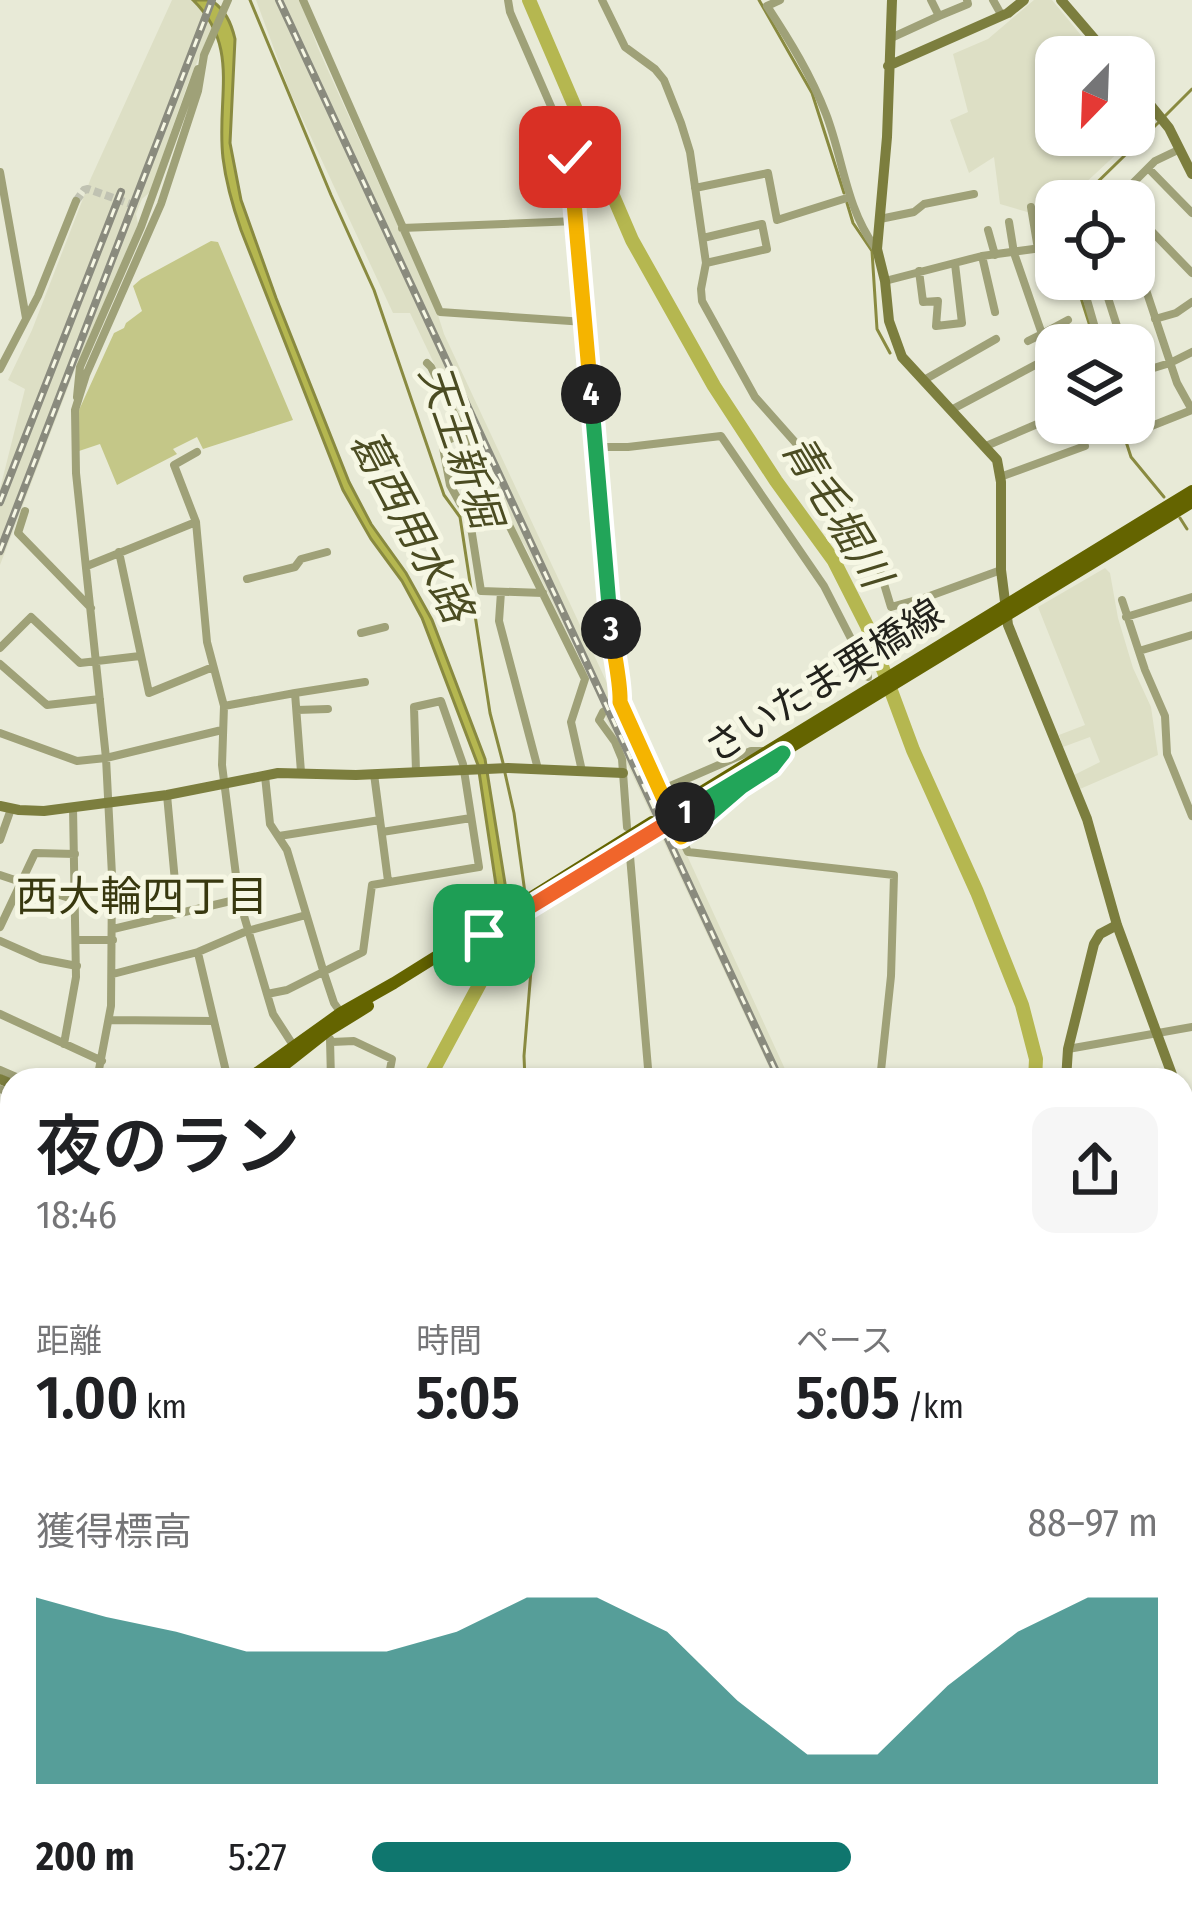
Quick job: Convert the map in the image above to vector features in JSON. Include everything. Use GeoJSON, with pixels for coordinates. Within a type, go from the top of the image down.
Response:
{"type":"FeatureCollection","features":[{"type":"Feature","properties":{"kind":"main road","name":"さいたま栗橋線"},"geometry":{"type":"LineString","coordinates":[[264,1068],[341,1013],[776,752],[873,686],[907,671],[1192,491]]}},
{"type":"Feature","properties":{"kind":"main road","name":"さいたま栗橋線"},"geometry":{"type":"LineString","coordinates":[[1006,610],[1192,502]]}},
{"type":"Feature","properties":{"kind":"main road","name":"さいたま栗橋線"},"geometry":{"type":"LineString","coordinates":[[283,1068],[485,930]]}},
{"type":"Feature","properties":{"kind":"street"},"geometry":{"type":"LineString","coordinates":[[303,0],[440,312],[585,322]]}},
{"type":"Feature","properties":{"kind":"street"},"geometry":{"type":"LineString","coordinates":[[508,0],[570,150],[620,702],[688,852],[894,875],[891,976],[881,1068]]}},
{"type":"Feature","properties":{"kind":"street"},"geometry":{"type":"LineString","coordinates":[[602,0],[625,47],[664,80],[690,152],[706,262],[702,302],[755,397],[833,485],[878,564],[891,607],[1001,570]]}},
{"type":"Feature","properties":{"kind":"street"},"geometry":{"type":"LineString","coordinates":[[780,0],[767,6],[800,56],[826,114],[850,197],[877,249]]}},
{"type":"Feature","properties":{"kind":"street"},"geometry":{"type":"LineString","coordinates":[[892,0],[877,249],[889,321],[902,357],[997,460],[1006,610],[1087,819],[1117,925],[1170,1068]]}},
{"type":"Feature","properties":{"kind":"street"},"geometry":{"type":"LineString","coordinates":[[931,0],[939,16]]}},
{"type":"Feature","properties":{"kind":"street"},"geometry":{"type":"LineString","coordinates":[[890,38],[968,4],[967,0]]}},
{"type":"Feature","properties":{"kind":"street"},"geometry":{"type":"LineString","coordinates":[[993,0],[1002,16]]}},
{"type":"Feature","properties":{"kind":"street"},"geometry":{"type":"LineString","coordinates":[[888,66],[1002,16],[1024,0]]}},
{"type":"Feature","properties":{"kind":"street"},"geometry":{"type":"LineString","coordinates":[[1061,0],[1092,36]]}},
{"type":"Feature","properties":{"kind":"street"},"geometry":{"type":"LineString","coordinates":[[101,1068],[113,974],[109,803],[75,448],[76,385],[226,4]]}},
{"type":"Feature","properties":{"kind":"street"},"geometry":{"type":"LineString","coordinates":[[77,398],[161,204],[198,91],[202,63]]}},
{"type":"Feature","properties":{"kind":"street"},"geometry":{"type":"LineString","coordinates":[[1155,111],[1192,174]]}},
{"type":"Feature","properties":{"kind":"street"},"geometry":{"type":"LineString","coordinates":[[1137,180],[1155,161],[1178,149]]}},
{"type":"Feature","properties":{"kind":"street"},"geometry":{"type":"LineString","coordinates":[[1148,168],[1192,213]]}},
{"type":"Feature","properties":{"kind":"street"},"geometry":{"type":"LineString","coordinates":[[0,172],[26,318]]}},
{"type":"Feature","properties":{"kind":"street"},"geometry":{"type":"LineString","coordinates":[[695,188],[768,173],[777,220],[850,197]]}},
{"type":"Feature","properties":{"kind":"street"},"geometry":{"type":"LineString","coordinates":[[880,219],[974,194]]}},
{"type":"Feature","properties":{"kind":"street"},"geometry":{"type":"LineString","coordinates":[[0,369],[38,296],[76,201]]}},
{"type":"Feature","properties":{"kind":"street"},"geometry":{"type":"LineString","coordinates":[[1031,207],[1035,231]]}},
{"type":"Feature","properties":{"kind":"street"},"geometry":{"type":"LineString","coordinates":[[402,228],[576,221]]}},
{"type":"Feature","properties":{"kind":"street"},"geometry":{"type":"LineString","coordinates":[[1009,222],[1014,253],[1039,324]]}},
{"type":"Feature","properties":{"kind":"street"},"geometry":{"type":"LineString","coordinates":[[703,238],[762,224],[767,249],[706,262]]}},
{"type":"Feature","properties":{"kind":"street"},"geometry":{"type":"LineString","coordinates":[[988,230],[994,255]]}},
{"type":"Feature","properties":{"kind":"street"},"geometry":{"type":"LineString","coordinates":[[1155,235],[1192,273]]}},
{"type":"Feature","properties":{"kind":"street"},"geometry":{"type":"LineString","coordinates":[[885,281],[982,256],[1035,250]]}},
{"type":"Feature","properties":{"kind":"street"},"geometry":{"type":"LineString","coordinates":[[982,256],[995,311]]}},
{"type":"Feature","properties":{"kind":"street"},"geometry":{"type":"LineString","coordinates":[[919,271],[923,302],[938,301],[936,326],[962,323],[955,263]]}},
{"type":"Feature","properties":{"kind":"street"},"geometry":{"type":"LineString","coordinates":[[21,294],[38,296]]}},
{"type":"Feature","properties":{"kind":"street"},"geometry":{"type":"LineString","coordinates":[[1149,300],[1177,382],[1192,410],[1155,425]]}},
{"type":"Feature","properties":{"kind":"street"},"geometry":{"type":"LineString","coordinates":[[1155,320],[1192,302]]}},
{"type":"Feature","properties":{"kind":"street"},"geometry":{"type":"LineString","coordinates":[[1061,324],[1068,320]]}},
{"type":"Feature","properties":{"kind":"street"},"geometry":{"type":"LineString","coordinates":[[100,344],[101,321]]}},
{"type":"Feature","properties":{"kind":"street"},"geometry":{"type":"LineString","coordinates":[[1028,341],[1035,338]]}},
{"type":"Feature","properties":{"kind":"street"},"geometry":{"type":"LineString","coordinates":[[923,380],[996,339]]}},
{"type":"Feature","properties":{"kind":"street"},"geometry":{"type":"LineString","coordinates":[[1155,369],[1192,352]]}},
{"type":"Feature","properties":{"kind":"street"},"geometry":{"type":"LineString","coordinates":[[427,363],[585,679],[571,722],[582,771]]}},
{"type":"Feature","properties":{"kind":"street"},"geometry":{"type":"LineString","coordinates":[[951,410],[1035,366]]}},
{"type":"Feature","properties":{"kind":"street"},"geometry":{"type":"LineString","coordinates":[[986,446],[1035,425]]}},
{"type":"Feature","properties":{"kind":"street"},"geometry":{"type":"LineString","coordinates":[[464,434],[442,442],[450,485],[470,520],[481,591],[543,593]]}},
{"type":"Feature","properties":{"kind":"street"},"geometry":{"type":"LineString","coordinates":[[596,446],[722,436],[818,576],[873,686]]}},
{"type":"Feature","properties":{"kind":"street"},"geometry":{"type":"LineString","coordinates":[[1000,477],[1084,444]]}},
{"type":"Feature","properties":{"kind":"street"},"geometry":{"type":"LineString","coordinates":[[197,452],[174,464],[196,521],[207,642],[224,706],[223,784],[239,899],[273,1014],[294,1046]]}},
{"type":"Feature","properties":{"kind":"street"},"geometry":{"type":"LineString","coordinates":[[25,511],[18,533],[92,609]]}},
{"type":"Feature","properties":{"kind":"street"},"geometry":{"type":"LineString","coordinates":[[87,566],[196,521]]}},
{"type":"Feature","properties":{"kind":"street"},"geometry":{"type":"LineString","coordinates":[[119,552],[149,693],[213,668]]}},
{"type":"Feature","properties":{"kind":"street"},"geometry":{"type":"LineString","coordinates":[[248,579],[295,567],[302,559],[327,552]]}},
{"type":"Feature","properties":{"kind":"street"},"geometry":{"type":"LineString","coordinates":[[501,592],[500,621],[538,769]]}},
{"type":"Feature","properties":{"kind":"street"},"geometry":{"type":"LineString","coordinates":[[1126,617],[1192,597]]}},
{"type":"Feature","properties":{"kind":"street"},"geometry":{"type":"LineString","coordinates":[[1122,600],[1165,716],[1167,754],[1192,816]]}},
{"type":"Feature","properties":{"kind":"street"},"geometry":{"type":"LineString","coordinates":[[0,648],[32,617],[76,661],[140,656]]}},
{"type":"Feature","properties":{"kind":"street"},"geometry":{"type":"LineString","coordinates":[[361,633],[385,627]]}},
{"type":"Feature","properties":{"kind":"street"},"geometry":{"type":"LineString","coordinates":[[1139,651],[1192,635]]}},
{"type":"Feature","properties":{"kind":"street"},"geometry":{"type":"LineString","coordinates":[[0,664],[47,705],[100,699]]}},
{"type":"Feature","properties":{"kind":"street"},"geometry":{"type":"LineString","coordinates":[[224,706],[365,682]]}},
{"type":"Feature","properties":{"kind":"street"},"geometry":{"type":"LineString","coordinates":[[296,693],[301,772]]}},
{"type":"Feature","properties":{"kind":"street"},"geometry":{"type":"LineString","coordinates":[[416,771],[414,706],[439,701],[487,769]]}},
{"type":"Feature","properties":{"kind":"street"},"geometry":{"type":"LineString","coordinates":[[620,702],[598,720],[622,759],[627,827]]}},
{"type":"Feature","properties":{"kind":"street"},"geometry":{"type":"LineString","coordinates":[[297,710],[328,710]]}},
{"type":"Feature","properties":{"kind":"street"},"geometry":{"type":"LineString","coordinates":[[0,733],[77,761],[222,730]]}},
{"type":"Feature","properties":{"kind":"street"},"geometry":{"type":"LineString","coordinates":[[658,788],[751,751],[776,752],[772,767],[681,837]]}},
{"type":"Feature","properties":{"kind":"street"},"geometry":{"type":"LineString","coordinates":[[0,840],[5,808],[44,811],[109,803],[265,775],[487,769],[623,773]]}},
{"type":"Feature","properties":{"kind":"street"},"geometry":{"type":"LineString","coordinates":[[267,994],[287,990],[363,952],[372,885],[479,867],[471,818],[487,769]]}},
{"type":"Feature","properties":{"kind":"street"},"geometry":{"type":"LineString","coordinates":[[374,774],[388,881]]}},
{"type":"Feature","properties":{"kind":"street"},"geometry":{"type":"LineString","coordinates":[[265,775],[270,824],[287,850],[334,1004],[341,1013]]}},
{"type":"Feature","properties":{"kind":"street"},"geometry":{"type":"LineString","coordinates":[[167,795],[178,914]]}},
{"type":"Feature","properties":{"kind":"street"},"geometry":{"type":"LineString","coordinates":[[64,1044],[76,966],[73,807]]}},
{"type":"Feature","properties":{"kind":"street"},"geometry":{"type":"LineString","coordinates":[[382,832],[471,818]]}},
{"type":"Feature","properties":{"kind":"street"},"geometry":{"type":"LineString","coordinates":[[279,836],[380,820]]}},
{"type":"Feature","properties":{"kind":"street"},"geometry":{"type":"LineString","coordinates":[[0,926],[35,853],[75,854]]}},
{"type":"Feature","properties":{"kind":"street"},"geometry":{"type":"LineString","coordinates":[[629,856],[648,1068]]}},
{"type":"Feature","properties":{"kind":"street"},"geometry":{"type":"LineString","coordinates":[[0,875],[75,900]]}},
{"type":"Feature","properties":{"kind":"street"},"geometry":{"type":"LineString","coordinates":[[113,929],[239,899]]}},
{"type":"Feature","properties":{"kind":"street"},"geometry":{"type":"LineString","coordinates":[[113,974],[198,952],[306,915]]}},
{"type":"Feature","properties":{"kind":"street"},"geometry":{"type":"LineString","coordinates":[[1067,1068],[1096,939],[1117,925]]}},
{"type":"Feature","properties":{"kind":"street"},"geometry":{"type":"LineString","coordinates":[[76,940],[113,940]]}},
{"type":"Feature","properties":{"kind":"street"},"geometry":{"type":"LineString","coordinates":[[0,941],[76,966]]}},
{"type":"Feature","properties":{"kind":"street"},"geometry":{"type":"LineString","coordinates":[[198,952],[225,1068]]}},
{"type":"Feature","properties":{"kind":"street"},"geometry":{"type":"LineString","coordinates":[[0,1014],[102,1061]]}},
{"type":"Feature","properties":{"kind":"street"},"geometry":{"type":"LineString","coordinates":[[109,1020],[214,1021]]}},
{"type":"Feature","properties":{"kind":"street"},"geometry":{"type":"LineString","coordinates":[[1068,1049],[1192,1027]]}},
{"type":"Feature","properties":{"kind":"street"},"geometry":{"type":"LineString","coordinates":[[330,1068],[329,1037],[354,1041],[392,1059],[390,1068]]}},
{"type":"Feature","properties":{"kind":"shaded area"},"geometry":{"type":"Polygon","coordinates":[[[172,0],[193,0],[213,24],[0,565],[0,489],[25,389],[8,380],[91,178],[172,0]]]}},
{"type":"Feature","properties":{"kind":"shaded area"},"geometry":{"type":"Polygon","coordinates":[[[193,0],[216,4],[235,39],[230,143],[241,200],[276,298],[349,482],[432,620],[485,759],[508,902],[496,962],[489,957],[499,905],[478,765],[422,618],[343,490],[241,230],[223,158],[222,55],[208,18],[193,0]]]}},
{"type":"Feature","properties":{"kind":"shaded area"},"geometry":{"type":"Polygon","coordinates":[[[256,0],[300,0],[444,334],[615,700],[604,708],[410,313],[393,313],[290,92],[256,0]]]}},
{"type":"Feature","properties":{"kind":"shaded area"},"geometry":{"type":"Polygon","coordinates":[[[1034,0],[1052,0],[1082,36],[1035,36],[1035,156],[1114,156],[1089,180],[1035,180],[1035,214],[1000,204],[994,157],[969,173],[950,120],[968,112],[953,54],[988,39],[1034,0]]]}},
{"type":"Feature","properties":{"kind":"shaded area"},"geometry":{"type":"Polygon","coordinates":[[[1105,568],[1133,668],[1151,707],[1158,755],[1080,789],[1074,775],[1100,762],[1090,737],[1063,747],[1059,735],[1085,725],[1038,607],[1105,568]]]}},
{"type":"Feature","properties":{"kind":"shaded area"},"geometry":{"type":"Polygon","coordinates":[[[617,710],[784,1068],[769,1068],[605,716],[617,710]]]}},
{"type":"Feature","properties":{"kind":"green space"},"geometry":{"type":"Polygon","coordinates":[[[211,241],[218,242],[293,420],[203,449],[197,437],[173,449],[177,454],[117,485],[100,444],[79,451],[79,410],[114,333],[142,311],[133,286],[211,241]]]}},
{"type":"Feature","properties":{"kind":"waterway","name":"天王新堀"},"geometry":{"type":"LineString","coordinates":[[250,0],[374,290],[444,495],[460,517],[490,713],[503,763]]}},
{"type":"Feature","properties":{"kind":"waterway","name":"青毛堀川"},"geometry":{"type":"LineString","coordinates":[[529,0],[632,240],[714,386],[834,561],[867,626],[913,750],[1022,1005],[1036,1068]]}},
{"type":"Feature","properties":{"kind":"waterway"},"geometry":{"type":"LineString","coordinates":[[759,0],[812,93],[844,193]]}},
{"type":"Feature","properties":{"kind":"waterway"},"geometry":{"type":"LineString","coordinates":[[1165,116],[1192,89]]}},
{"type":"Feature","properties":{"kind":"waterway"},"geometry":{"type":"LineString","coordinates":[[1100,180],[1158,123]]}},
{"type":"Feature","properties":{"kind":"waterway"},"geometry":{"type":"LineString","coordinates":[[847,203],[853,223],[872,251],[877,329],[890,353]]}},
{"type":"Feature","properties":{"kind":"waterway"},"geometry":{"type":"LineString","coordinates":[[1082,300],[1089,324]]}},
{"type":"Feature","properties":{"kind":"waterway"},"geometry":{"type":"LineString","coordinates":[[1127,444],[1131,457],[1164,497]]}},
{"type":"Feature","properties":{"kind":"waterway"},"geometry":{"type":"LineString","coordinates":[[1180,518],[1187,529]]}},
{"type":"Feature","properties":{"kind":"waterway","name":"天王新堀"},"geometry":{"type":"LineString","coordinates":[[505,773],[525,893]]}},
{"type":"Feature","properties":{"kind":"waterway","name":"天王新堀"},"geometry":{"type":"LineString","coordinates":[[524,1068],[533,946],[527,909]]}},
{"type":"Feature","properties":{"kind":"waterway","name":"葛西用水路"},"geometry":{"type":"LineString","coordinates":[[434,1068],[497,946]]}},
{"type":"Feature","properties":{"kind":"tunnel"},"geometry":{"type":"LineString","coordinates":[[76,201],[88,189],[139,207]]}},
{"type":"Feature","properties":{"kind":"railway"},"geometry":{"type":"LineString","coordinates":[[0,551],[212,0]]}},
{"type":"Feature","properties":{"kind":"railway"},"geometry":{"type":"LineString","coordinates":[[279,0],[774,1068]]}},
{"type":"Feature","properties":{"kind":"railway"},"geometry":{"type":"LineString","coordinates":[[0,502],[121,192]]}},
{"type":"Feature","properties":{"kind":"district","name":"西大輪四丁目"},"geometry":{"type":"Point","coordinates":[142,897]}},
{"type":"Feature","properties":{"kind":"route"},"geometry":{"type":"LineString","coordinates":[[484,935],[660,827],[675,818],[783,753],[772,767],[681,837],[666,804],[658,788],[625,709],[620,702],[570,157]]}}]}
